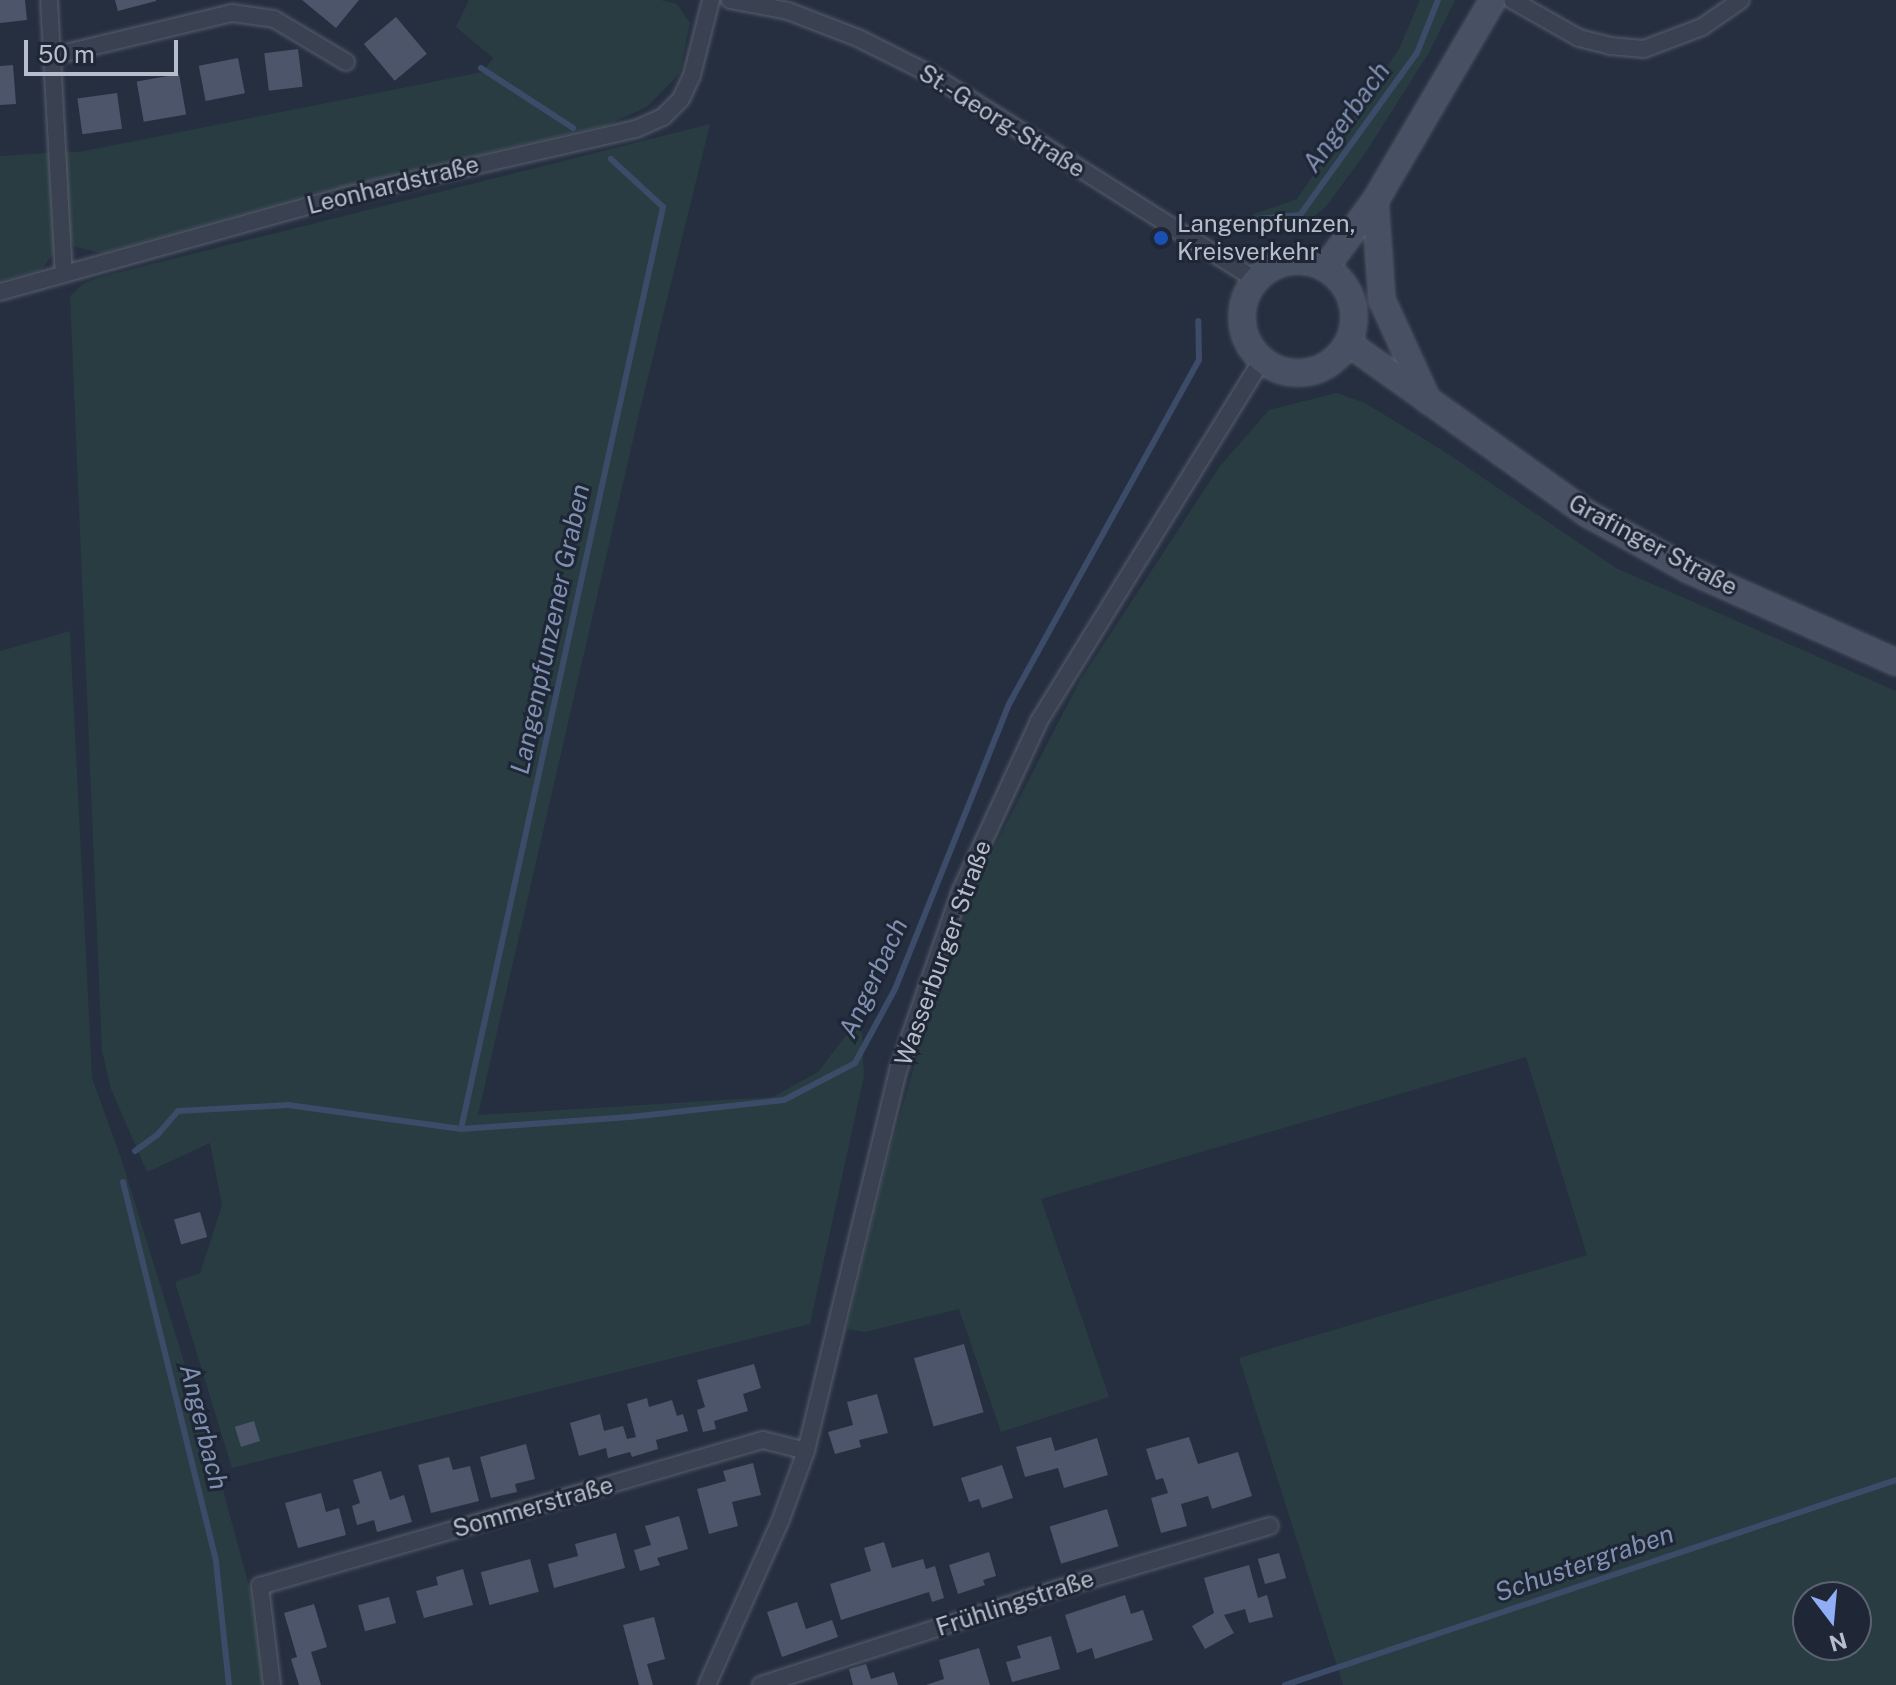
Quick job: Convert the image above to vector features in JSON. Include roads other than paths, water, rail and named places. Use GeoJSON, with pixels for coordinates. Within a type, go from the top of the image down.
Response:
{"type":"FeatureCollection","features":[{"type":"Feature","properties":{"kind":"main road"},"geometry":{"type":"LineString","coordinates":[[1325,268],[1375,201],[1493,0]]}},
{"type":"Feature","properties":{"kind":"main road"},"geometry":{"type":"LineString","coordinates":[[1375,201],[1382,300],[1428,401]]}},
{"type":"Feature","properties":{"kind":"main road"},"geometry":{"type":"LineString","coordinates":[[1288,262],[1307,262],[1325,268],[1349,292],[1354,326],[1339,357],[1310,372],[1293,373],[1262,360],[1244,331],[1242,313],[1246,295],[1256,280],[1271,268],[1288,262]]}},
{"type":"Feature","properties":{"kind":"main road","name":"Grafinger Straße"},"geometry":{"type":"LineString","coordinates":[[1348,343],[1588,514],[1689,570],[1896,662]]}},
{"type":"Feature","properties":{"kind":"street"},"geometry":{"type":"LineString","coordinates":[[49,0],[64,274]]}},
{"type":"Feature","properties":{"kind":"street","name":"Leonhardstraße"},"geometry":{"type":"LineString","coordinates":[[0,292],[343,196],[636,129],[663,117],[681,99],[692,75],[711,0]]}},
{"type":"Feature","properties":{"kind":"street","name":"St.-Georg-Straße"},"geometry":{"type":"LineString","coordinates":[[730,0],[788,11],[858,38],[932,75],[1256,280]]}},
{"type":"Feature","properties":{"kind":"street"},"geometry":{"type":"LineString","coordinates":[[1512,0],[1579,38],[1610,46],[1644,49],[1702,27],[1741,0]]}},
{"type":"Feature","properties":{"kind":"street"},"geometry":{"type":"LineString","coordinates":[[53,56],[232,13],[274,19],[346,62]]}},
{"type":"Feature","properties":{"kind":"street","name":"Wasserburger Straße"},"geometry":{"type":"LineString","coordinates":[[707,1685],[780,1522],[806,1451],[899,1068],[961,890],[1039,721],[1262,360]]}},
{"type":"Feature","properties":{"kind":"street","name":"Sommerstraße"},"geometry":{"type":"LineString","coordinates":[[272,1685],[260,1586],[763,1440],[806,1451]]}},
{"type":"Feature","properties":{"kind":"street","name":"Frühlingstraße"},"geometry":{"type":"LineString","coordinates":[[761,1685],[1058,1589],[1270,1526]]}},
{"type":"Feature","properties":{"kind":"waterway","name":"Angerbach"},"geometry":{"type":"LineString","coordinates":[[1256,219],[1300,215],[1417,53],[1438,0]]}},
{"type":"Feature","properties":{"kind":"waterway"},"geometry":{"type":"LineString","coordinates":[[481,68],[573,128]]}},
{"type":"Feature","properties":{"kind":"waterway","name":"Langenpfunzener Graben"},"geometry":{"type":"LineString","coordinates":[[461,1129],[663,207],[611,159]]}},
{"type":"Feature","properties":{"kind":"waterway","name":"Angerbach"},"geometry":{"type":"LineString","coordinates":[[135,1151],[158,1134],[178,1111],[288,1105],[461,1129],[630,1117],[784,1100],[855,1063],[895,989],[1009,704],[1199,360],[1198,321]]}},
{"type":"Feature","properties":{"kind":"waterway","name":"Angerbach"},"geometry":{"type":"LineString","coordinates":[[123,1182],[216,1562],[229,1685]]}},
{"type":"Feature","properties":{"kind":"waterway","name":"Schustergraben"},"geometry":{"type":"LineString","coordinates":[[1285,1685],[1896,1480]]}},
{"type":"Feature","properties":{"kind":"place","name":"Langenpfunzen, Kreisverkehr"},"geometry":{"type":"Point","coordinates":[1161,238]}}]}
